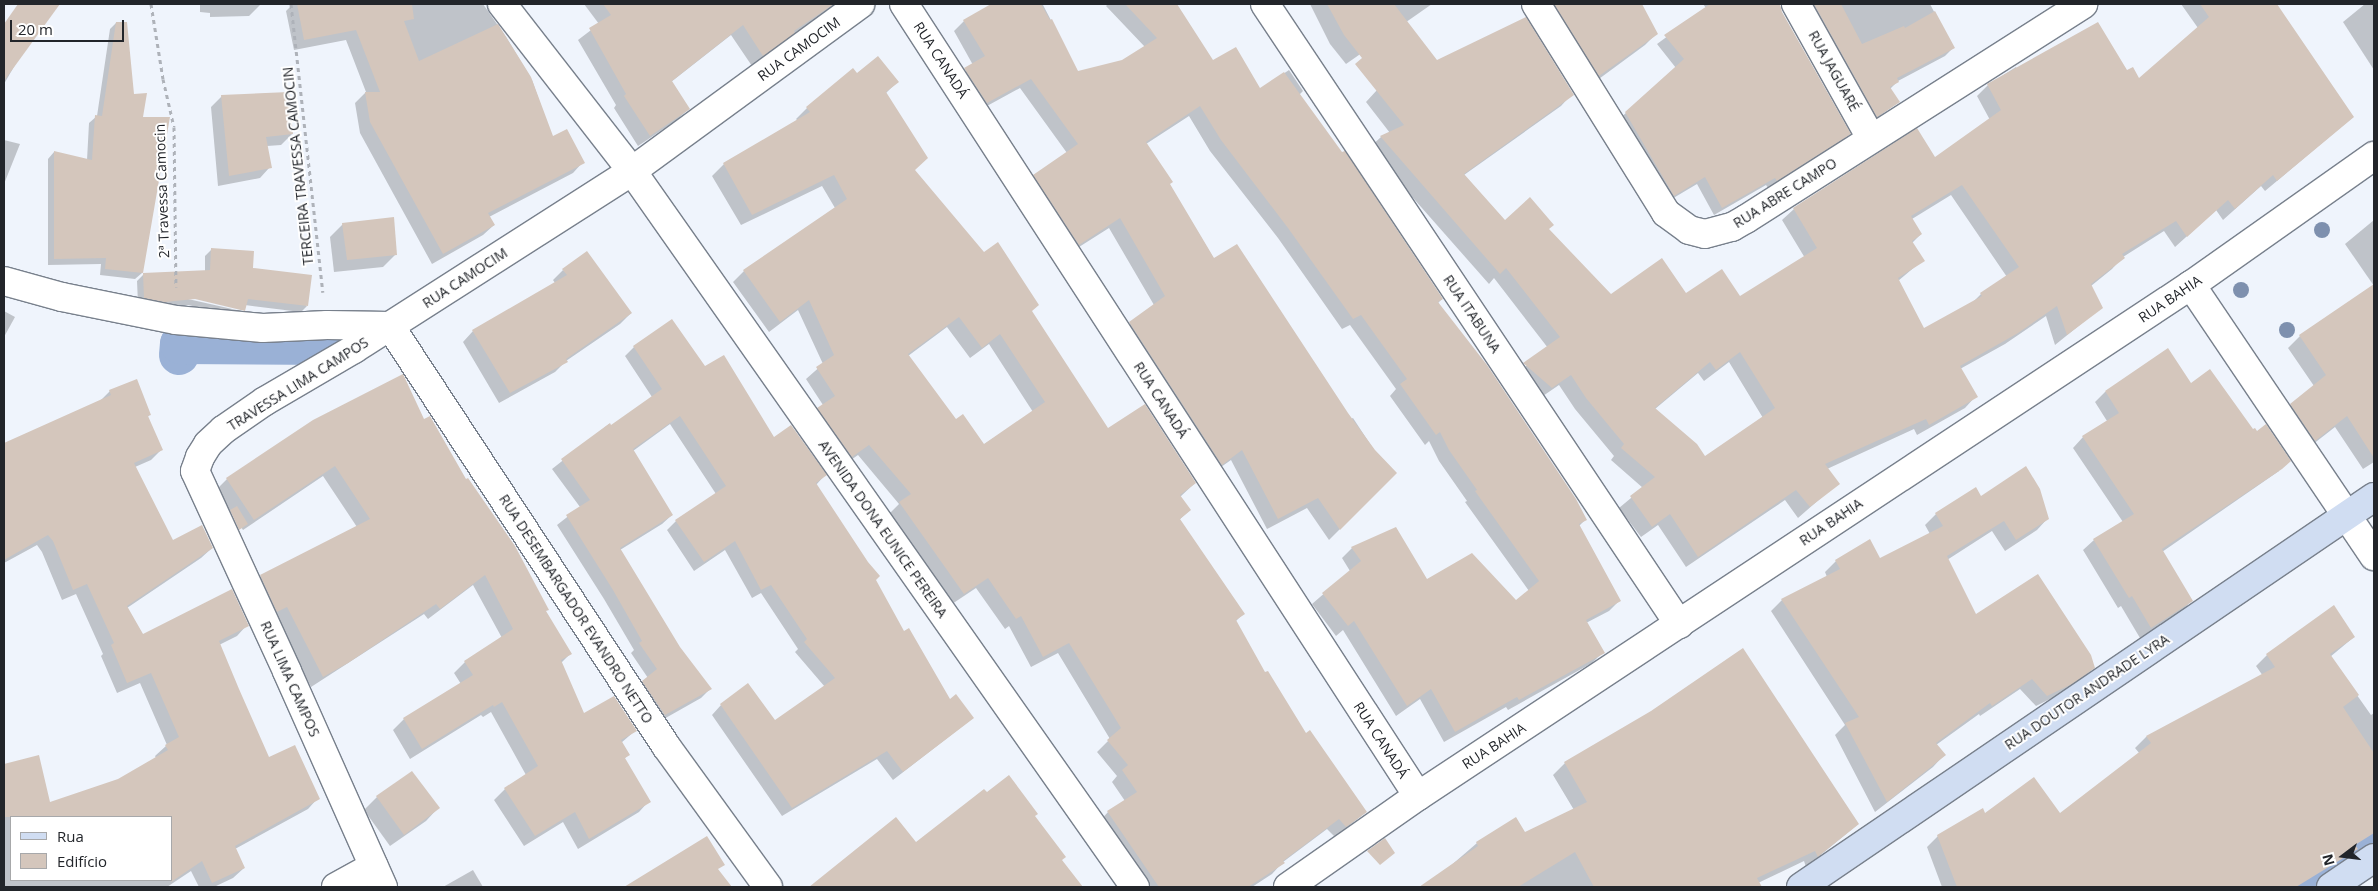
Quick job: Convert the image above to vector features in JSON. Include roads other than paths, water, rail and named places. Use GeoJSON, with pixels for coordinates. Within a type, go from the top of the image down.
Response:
{"type":"FeatureCollection","features":[{"type":"Feature","properties":{"kind":"main road","name":"RUA DOUTOR ANDRADE LYRA"},"geometry":{"type":"LineString","coordinates":[[1801,887],[2374,497]]}},
{"type":"Feature","properties":{"kind":"main road"},"geometry":{"type":"LineString","coordinates":[[2332,887],[2374,858]]}},
{"type":"Feature","properties":{"kind":"street","name":"AVENIDA DONA EUNICE PEREIRA"},"geometry":{"type":"LineString","coordinates":[[502,4],[632,171],[1135,887]]}},
{"type":"Feature","properties":{"kind":"street","name":"RUA CAMOCIM"},"geometry":{"type":"LineString","coordinates":[[390,326],[632,171],[860,4]]}},
{"type":"Feature","properties":{"kind":"street","name":"RUA CANADÁ"},"geometry":{"type":"LineString","coordinates":[[904,4],[1418,796]]}},
{"type":"Feature","properties":{"kind":"street","name":"RUA ITABUNA"},"geometry":{"type":"LineString","coordinates":[[1265,4],[1679,624]]}},
{"type":"Feature","properties":{"kind":"street","name":"RUA ABRE CAMPO"},"geometry":{"type":"LineString","coordinates":[[1536,4],[1666,213],[1688,230],[1705,234],[1732,227],[2083,4]]}},
{"type":"Feature","properties":{"kind":"street","name":"RUA JAGUARÉ"},"geometry":{"type":"LineString","coordinates":[[1796,4],[1871,138]]}},
{"type":"Feature","properties":{"kind":"street","name":"RUA BAHIA"},"geometry":{"type":"LineString","coordinates":[[1288,887],[1418,796],[2191,286],[2374,156]]}},
{"type":"Feature","properties":{"kind":"street"},"geometry":{"type":"LineString","coordinates":[[4,281],[62,297],[176,320],[263,328],[327,325],[390,326]]}},
{"type":"Feature","properties":{"kind":"street"},"geometry":{"type":"LineString","coordinates":[[2191,286],[2374,556]]}},
{"type":"Feature","properties":{"kind":"street","name":"TRAVESSA LIMA CAMPOS"},"geometry":{"type":"LineString","coordinates":[[195,471],[208,444],[223,430],[265,401],[390,326]]}},
{"type":"Feature","properties":{"kind":"street","name":"RUA DESEMBARGADOR EVANDRO NETTO"},"geometry":{"type":"LineString","coordinates":[[390,326],[666,746],[768,887]]}},
{"type":"Feature","properties":{"kind":"street","name":"RUA LIMA CAMPOS"},"geometry":{"type":"LineString","coordinates":[[195,471],[379,877]]}},
{"type":"Feature","properties":{"kind":"street"},"geometry":{"type":"LineString","coordinates":[[336,887],[379,877]]}},
{"type":"Feature","properties":{"kind":"waterway"},"geometry":{"type":"LineString","coordinates":[[179,355],[180,344],[330,345]]}},
{"type":"Feature","properties":{"kind":"waterway"},"geometry":{"type":"LineString","coordinates":[[2309,887],[2374,843]]}}]}
